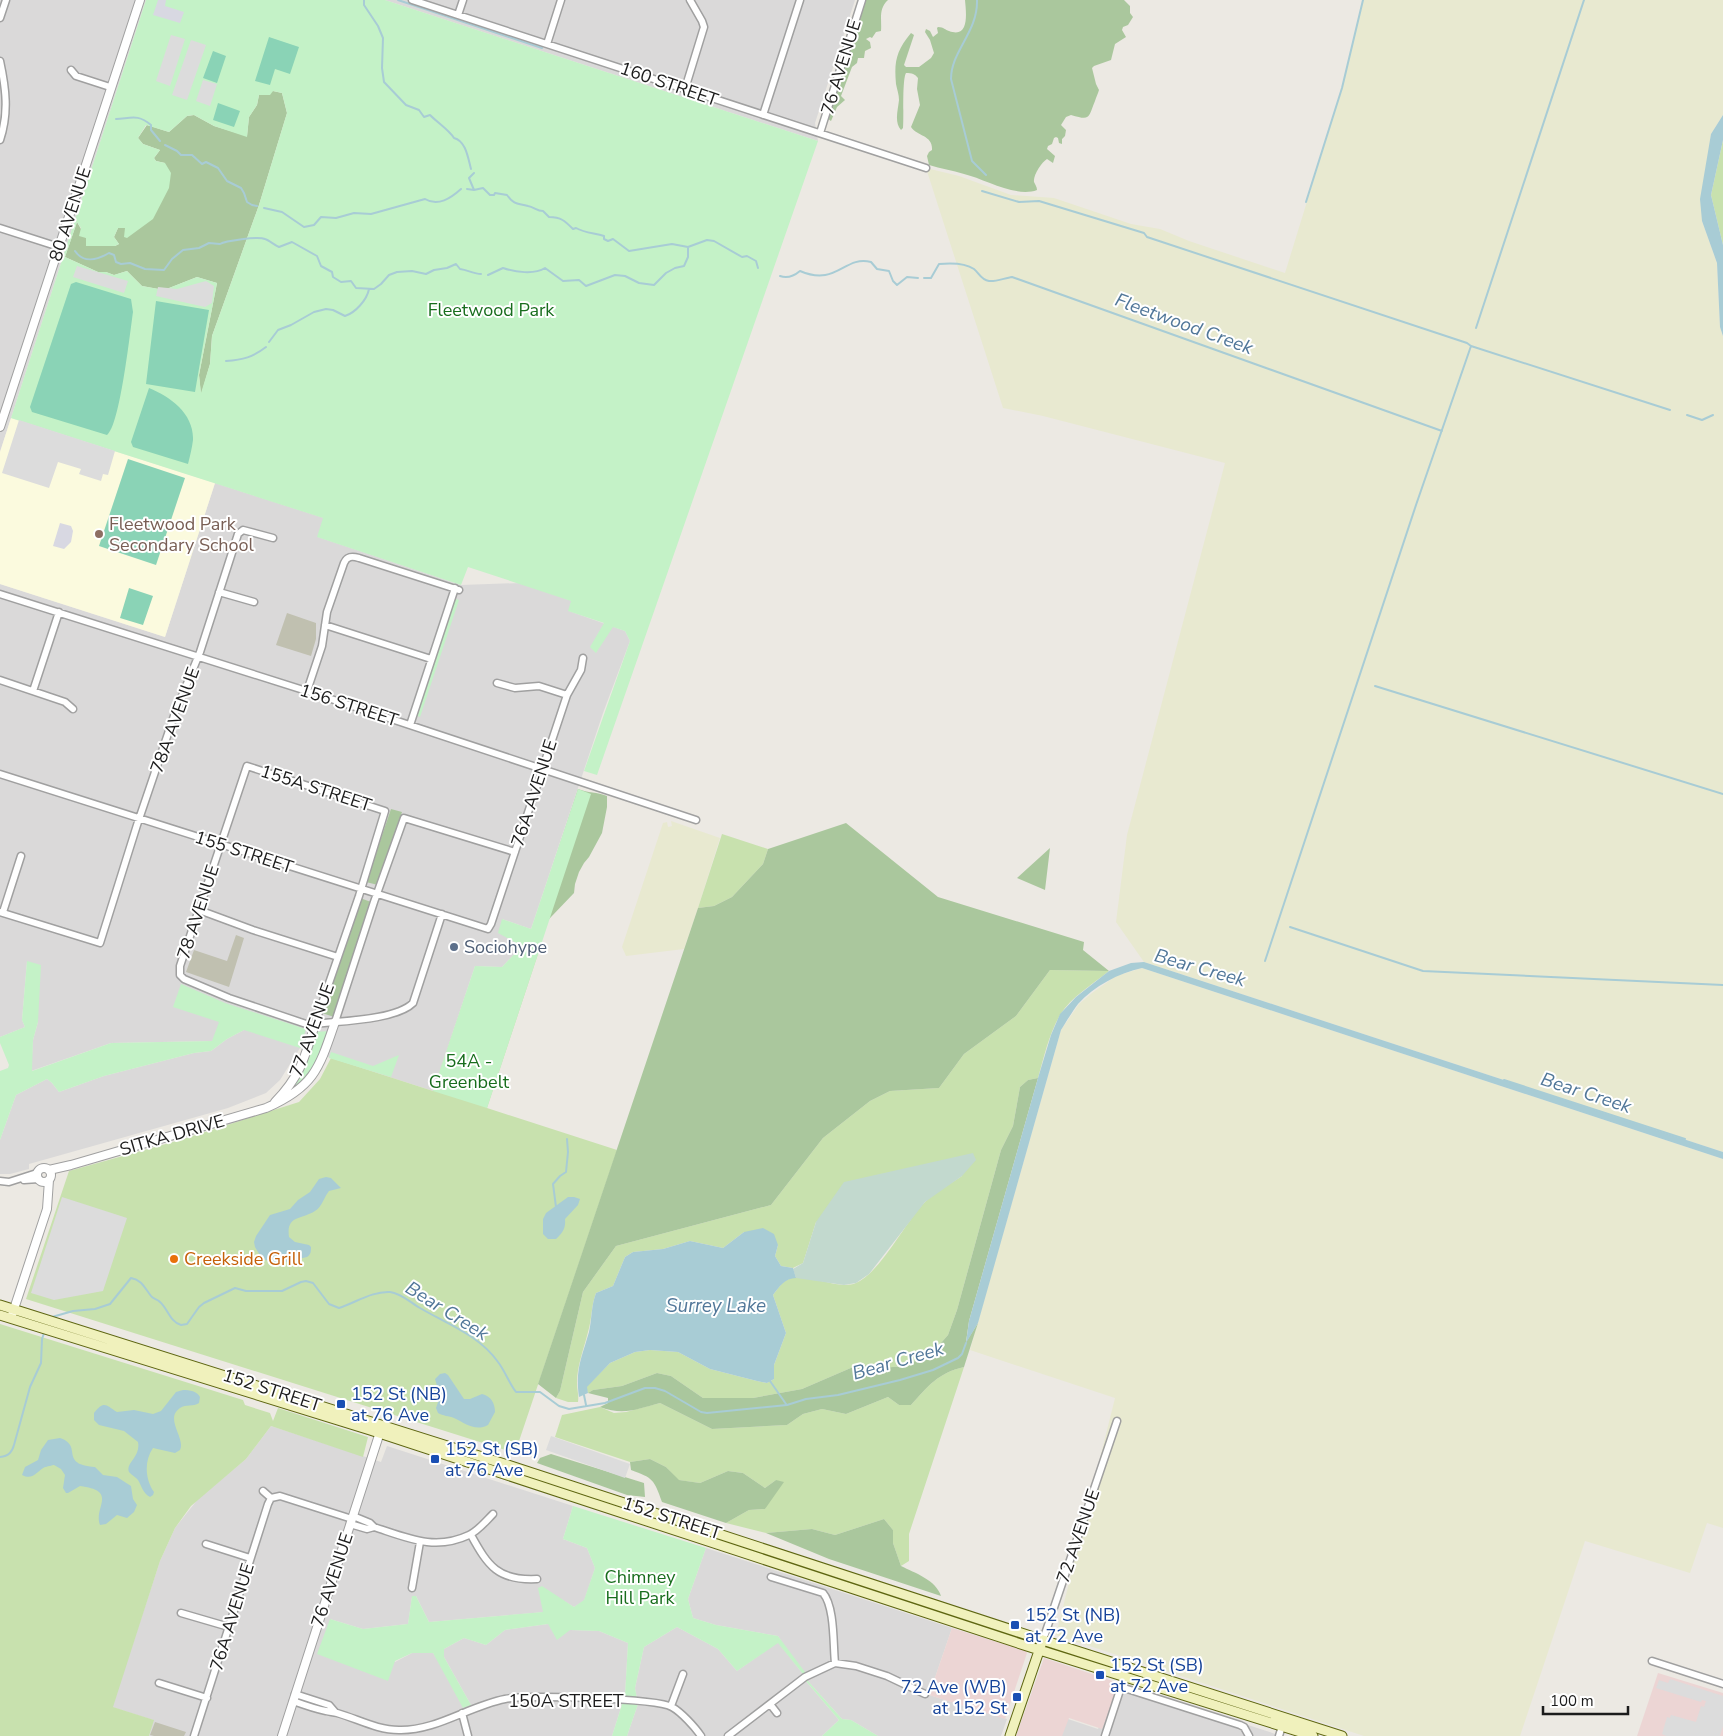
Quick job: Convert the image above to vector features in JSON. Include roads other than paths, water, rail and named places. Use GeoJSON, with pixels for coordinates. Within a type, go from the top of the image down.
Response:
{"type":"FeatureCollection","features":[{"type":"Feature","properties":{"kind":"main road","name":"152 STREET"},"geometry":{"type":"LineString","coordinates":[[0,1305],[12,1314],[38,1322],[59,1324],[381,1429],[1040,1650],[1313,1736]]}},
{"type":"Feature","properties":{"kind":"main road","name":"152 STREET"},"geometry":{"type":"LineString","coordinates":[[0,1315],[12,1314]]}},
{"type":"Feature","properties":{"kind":"main road","name":"152 STREET"},"geometry":{"type":"LineString","coordinates":[[38,1322],[52,1332],[537,1474],[1342,1736]]}},
{"type":"Feature","properties":{"kind":"main road","name":"72 AVENUE"},"geometry":{"type":"LineString","coordinates":[[1010,1736],[1043,1640]]}},
{"type":"Feature","properties":{"kind":"main road"},"geometry":{"type":"LineString","coordinates":[[1282,1726],[1288,1724],[1314,1731],[1326,1731]]}},
{"type":"Feature","properties":{"kind":"street"},"geometry":{"type":"LineString","coordinates":[[0,18],[6,0]]}},
{"type":"Feature","properties":{"kind":"street","name":"80 AVENUE"},"geometry":{"type":"LineString","coordinates":[[0,427],[140,0]]}},
{"type":"Feature","properties":{"kind":"street","name":"160 STREET"},"geometry":{"type":"LineString","coordinates":[[412,0],[926,168]]}},
{"type":"Feature","properties":{"kind":"street"},"geometry":{"type":"LineString","coordinates":[[458,15],[463,0]]}},
{"type":"Feature","properties":{"kind":"street"},"geometry":{"type":"LineString","coordinates":[[547,44],[561,0]]}},
{"type":"Feature","properties":{"kind":"street"},"geometry":{"type":"LineString","coordinates":[[685,89],[704,27],[690,0]]}},
{"type":"Feature","properties":{"kind":"street"},"geometry":{"type":"LineString","coordinates":[[763,115],[800,0]]}},
{"type":"Feature","properties":{"kind":"street","name":"76 AVENUE"},"geometry":{"type":"LineString","coordinates":[[820,133],[862,0]]}},
{"type":"Feature","properties":{"kind":"street"},"geometry":{"type":"LineString","coordinates":[[0,61],[7,103],[5,122],[0,140]]}},
{"type":"Feature","properties":{"kind":"street"},"geometry":{"type":"LineString","coordinates":[[71,70],[76,76],[110,87]]}},
{"type":"Feature","properties":{"kind":"street"},"geometry":{"type":"LineString","coordinates":[[0,228],[59,247]]}},
{"type":"Feature","properties":{"kind":"street","name":"78A AVENUE"},"geometry":{"type":"LineString","coordinates":[[1,912],[100,943],[139,818],[175,713],[198,656],[238,534],[243,530],[273,538]]}},
{"type":"Feature","properties":{"kind":"street"},"geometry":{"type":"LineString","coordinates":[[307,691],[322,646],[327,612],[344,563],[350,557],[359,558],[457,589],[431,659],[410,725]]}},
{"type":"Feature","properties":{"kind":"street"},"geometry":{"type":"LineString","coordinates":[[219,592],[254,602]]}},
{"type":"Feature","properties":{"kind":"street","name":"156 STREET"},"geometry":{"type":"LineString","coordinates":[[0,594],[307,691],[696,820]]}},
{"type":"Feature","properties":{"kind":"street"},"geometry":{"type":"LineString","coordinates":[[33,691],[58,612]]}},
{"type":"Feature","properties":{"kind":"street"},"geometry":{"type":"LineString","coordinates":[[325,625],[431,659]]}},
{"type":"Feature","properties":{"kind":"street","name":"76A AVENUE"},"geometry":{"type":"LineString","coordinates":[[488,928],[491,924],[566,695],[581,670],[583,658]]}},
{"type":"Feature","properties":{"kind":"street"},"geometry":{"type":"LineString","coordinates":[[0,680],[65,702],[73,709]]}},
{"type":"Feature","properties":{"kind":"street"},"geometry":{"type":"LineString","coordinates":[[497,683],[515,688],[539,686],[566,695]]}},
{"type":"Feature","properties":{"kind":"street","name":"155A STREET"},"geometry":{"type":"LineString","coordinates":[[247,766],[385,811]]}},
{"type":"Feature","properties":{"kind":"street","name":"78 AVENUE"},"geometry":{"type":"LineString","coordinates":[[247,766],[179,972],[186,980],[224,996],[315,1024]]}},
{"type":"Feature","properties":{"kind":"street","name":"155 STREET"},"geometry":{"type":"LineString","coordinates":[[0,774],[488,928]]}},
{"type":"Feature","properties":{"kind":"street","name":"77 AVENUE"},"geometry":{"type":"LineString","coordinates":[[272,1105],[290,1086],[300,1070],[361,889],[385,811]]}},
{"type":"Feature","properties":{"kind":"street","name":"77 AVENUE"},"geometry":{"type":"LineString","coordinates":[[272,1105],[294,1093],[312,1076],[323,1058],[404,818],[515,852]]}},
{"type":"Feature","properties":{"kind":"street"},"geometry":{"type":"LineString","coordinates":[[1,912],[21,856]]}},
{"type":"Feature","properties":{"kind":"street"},"geometry":{"type":"LineString","coordinates":[[199,910],[253,930],[338,957]]}},
{"type":"Feature","properties":{"kind":"street"},"geometry":{"type":"LineString","coordinates":[[315,1024],[384,1016],[409,1006],[415,998],[442,914]]}},
{"type":"Feature","properties":{"kind":"street","name":"SITKA DRIVE"},"geometry":{"type":"LineString","coordinates":[[44,1177],[72,1165],[272,1105]]}},
{"type":"Feature","properties":{"kind":"street"},"geometry":{"type":"LineString","coordinates":[[0,1181],[44,1177],[48,1203],[12,1314]]}},
{"type":"Feature","properties":{"kind":"street","name":"72 AVENUE"},"geometry":{"type":"LineString","coordinates":[[1043,1640],[1117,1421]]}},
{"type":"Feature","properties":{"kind":"street","name":"76 AVENUE"},"geometry":{"type":"LineString","coordinates":[[282,1736],[381,1429]]}},
{"type":"Feature","properties":{"kind":"street"},"geometry":{"type":"LineString","coordinates":[[263,1491],[271,1498],[280,1496],[351,1520],[367,1529],[374,1528],[420,1542],[445,1542],[471,1535],[493,1514]]}},
{"type":"Feature","properties":{"kind":"street","name":"76A AVENUE"},"geometry":{"type":"LineString","coordinates":[[194,1736],[250,1558],[271,1498]]}},
{"type":"Feature","properties":{"kind":"street"},"geometry":{"type":"LineString","coordinates":[[471,1535],[486,1561],[498,1572],[520,1579],[537,1579]]}},
{"type":"Feature","properties":{"kind":"street"},"geometry":{"type":"LineString","coordinates":[[412,1588],[420,1542]]}},
{"type":"Feature","properties":{"kind":"street"},"geometry":{"type":"LineString","coordinates":[[206,1544],[250,1558]]}},
{"type":"Feature","properties":{"kind":"street"},"geometry":{"type":"LineString","coordinates":[[771,1576],[822,1593],[827,1598],[831,1621],[834,1663]]}},
{"type":"Feature","properties":{"kind":"street"},"geometry":{"type":"LineString","coordinates":[[181,1612],[229,1628]]}},
{"type":"Feature","properties":{"kind":"street"},"geometry":{"type":"LineString","coordinates":[[1652,1662],[1723,1684]]}},
{"type":"Feature","properties":{"kind":"street"},"geometry":{"type":"LineString","coordinates":[[728,1736],[805,1676],[834,1663],[856,1666],[887,1676],[925,1694]]}},
{"type":"Feature","properties":{"kind":"street"},"geometry":{"type":"LineString","coordinates":[[683,1674],[671,1706],[696,1728],[701,1736]]}},
{"type":"Feature","properties":{"kind":"street"},"geometry":{"type":"LineString","coordinates":[[159,1683],[207,1698]]}},
{"type":"Feature","properties":{"kind":"street"},"geometry":{"type":"LineString","coordinates":[[1105,1736],[1121,1687],[1240,1725],[1244,1727],[1249,1736]]}},
{"type":"Feature","properties":{"kind":"street","name":"150A STREET"},"geometry":{"type":"LineString","coordinates":[[294,1698],[319,1710],[335,1712],[371,1725],[398,1730],[422,1728],[505,1699],[528,1697],[645,1702],[671,1706]]}},
{"type":"Feature","properties":{"kind":"street"},"geometry":{"type":"LineString","coordinates":[[770,1704],[777,1713]]}},
{"type":"Feature","properties":{"kind":"street"},"geometry":{"type":"LineString","coordinates":[[462,1713],[468,1736]]}},
{"type":"Feature","properties":{"kind":"street"},"geometry":{"type":"LineString","coordinates":[[1279,1736],[1282,1726]]}},
{"type":"Feature","properties":{"kind":"water"},"geometry":{"type":"Polygon","coordinates":[[[1723,115],[1723,140],[1711,195],[1723,245],[1723,336],[1720,327],[1717,263],[1702,221],[1700,199],[1711,134],[1723,115]]]}},
{"type":"Feature","properties":{"kind":"water"},"geometry":{"type":"Polygon","coordinates":[[[1144,962],[1723,1152],[1723,1159],[1142,968],[1116,977],[1084,997],[1061,1030],[978,1323],[966,1343],[969,1321],[1038,1078],[1051,1035],[1060,1014],[1076,997],[1109,971],[1131,963],[1144,962]]]}},
{"type":"Feature","properties":{"kind":"water"},"geometry":{"type":"Polygon","coordinates":[[[331,1178],[341,1188],[329,1191],[317,1209],[292,1221],[290,1225],[289,1237],[295,1242],[309,1245],[311,1252],[309,1255],[282,1263],[271,1263],[261,1257],[254,1242],[270,1215],[290,1209],[298,1200],[310,1192],[319,1179],[331,1178]]]}},
{"type":"Feature","properties":{"kind":"water"},"geometry":{"type":"Polygon","coordinates":[[[568,1197],[580,1199],[578,1205],[565,1219],[564,1228],[560,1235],[556,1239],[548,1239],[543,1234],[543,1219],[546,1213],[568,1197]]]}},
{"type":"Feature","properties":{"kind":"water","name":"Surrey Lake"},"geometry":{"type":"Polygon","coordinates":[[[763,1228],[774,1234],[778,1245],[775,1256],[781,1266],[793,1268],[796,1278],[785,1281],[773,1295],[786,1333],[774,1365],[774,1379],[767,1383],[757,1381],[710,1369],[678,1352],[650,1350],[635,1352],[610,1363],[587,1387],[588,1393],[579,1397],[579,1371],[589,1332],[594,1298],[596,1293],[613,1286],[625,1257],[633,1252],[663,1249],[690,1241],[723,1248],[744,1232],[763,1228]]]}},
{"type":"Feature","properties":{"kind":"water"},"geometry":{"type":"Polygon","coordinates":[[[445,1373],[464,1399],[470,1399],[482,1394],[492,1400],[495,1412],[488,1425],[479,1428],[474,1427],[438,1413],[436,1408],[440,1396],[435,1379],[440,1374],[445,1373]]]}},
{"type":"Feature","properties":{"kind":"water"},"geometry":{"type":"Polygon","coordinates":[[[183,1390],[197,1393],[200,1397],[199,1403],[182,1407],[176,1412],[174,1418],[181,1445],[180,1450],[175,1453],[153,1448],[150,1453],[147,1464],[147,1476],[154,1492],[150,1497],[144,1492],[137,1479],[128,1469],[137,1452],[138,1442],[124,1431],[99,1425],[94,1420],[94,1413],[100,1406],[105,1405],[117,1412],[134,1410],[153,1414],[161,1411],[176,1392],[183,1390]]]}},
{"type":"Feature","properties":{"kind":"water"},"geometry":{"type":"Polygon","coordinates":[[[60,1438],[67,1441],[70,1445],[74,1459],[77,1462],[95,1467],[103,1475],[117,1477],[131,1486],[133,1499],[137,1505],[134,1512],[127,1518],[117,1515],[106,1524],[100,1525],[99,1512],[102,1496],[99,1492],[92,1488],[80,1486],[66,1493],[63,1488],[65,1475],[61,1469],[54,1465],[45,1467],[29,1477],[22,1475],[25,1467],[38,1460],[41,1450],[48,1440],[60,1438]]]}},
{"type":"Feature","properties":{"kind":"waterway"},"geometry":{"type":"LineString","coordinates":[[364,0],[364,5],[378,26],[383,38],[382,68],[384,82],[406,105],[419,110],[424,117],[430,115],[458,140],[466,150],[471,169]]}},
{"type":"Feature","properties":{"kind":"waterway"},"geometry":{"type":"LineString","coordinates":[[398,0],[542,48]]}},
{"type":"Feature","properties":{"kind":"waterway"},"geometry":{"type":"LineString","coordinates":[[977,0],[973,22],[955,59],[951,79],[972,161],[986,175]]}},
{"type":"Feature","properties":{"kind":"waterway"},"geometry":{"type":"LineString","coordinates":[[1306,202],[1342,88],[1363,0]]}},
{"type":"Feature","properties":{"kind":"waterway"},"geometry":{"type":"LineString","coordinates":[[1476,328],[1584,0]]}},
{"type":"Feature","properties":{"kind":"waterway"},"geometry":{"type":"LineString","coordinates":[[116,119],[142,119],[151,125],[151,130],[160,141]]}},
{"type":"Feature","properties":{"kind":"waterway"},"geometry":{"type":"LineString","coordinates":[[165,145],[181,155],[192,155],[202,164],[206,162],[218,168],[227,181],[241,188],[247,202],[257,206]]}},
{"type":"Feature","properties":{"kind":"waterway"},"geometry":{"type":"LineString","coordinates":[[474,173],[469,178],[474,190]]}},
{"type":"Feature","properties":{"kind":"waterway"},"geometry":{"type":"LineString","coordinates":[[467,189],[483,188],[490,195],[495,193],[507,195],[515,203],[543,211],[549,217],[563,220],[573,229],[576,228],[604,236],[604,239],[608,241],[613,239],[629,251],[672,244],[688,247]]}},
{"type":"Feature","properties":{"kind":"waterway"},"geometry":{"type":"LineString","coordinates":[[264,208],[282,212],[304,227],[314,225],[321,217],[336,218],[354,213],[371,214],[425,199],[439,202],[449,198],[461,189]]}},
{"type":"Feature","properties":{"kind":"waterway"},"geometry":{"type":"LineString","coordinates":[[982,191],[1019,202],[1039,201],[1144,233],[1147,237],[1467,343],[1471,346]]}},
{"type":"Feature","properties":{"kind":"waterway","name":"Fleetwood Creek"},"geometry":{"type":"LineString","coordinates":[[75,251],[82,258],[91,260],[109,253],[114,255],[116,262],[121,264],[130,263],[145,269],[164,270],[172,259],[183,250],[199,248],[209,243],[220,244],[242,239],[261,238],[279,247],[292,242],[317,256],[321,266],[332,272],[333,277],[341,282],[351,281],[356,288],[374,289],[389,275],[397,272],[412,271],[426,274],[456,264],[460,269],[481,274]]}},
{"type":"Feature","properties":{"kind":"waterway","name":"Fleetwood Creek"},"geometry":{"type":"LineString","coordinates":[[488,275],[503,268],[519,272],[535,272],[545,268],[563,281],[579,280],[586,286],[615,275],[625,276],[639,283],[654,285],[666,273],[684,266],[688,257],[688,247],[707,240],[714,241],[742,257],[747,256],[756,261],[758,268]]}},
{"type":"Feature","properties":{"kind":"waterway","name":"Fleetwood Creek"},"geometry":{"type":"LineString","coordinates":[[780,276],[791,276],[800,271],[813,275],[823,275],[862,261],[871,262],[877,269],[889,271],[897,285],[907,277],[918,278]]}},
{"type":"Feature","properties":{"kind":"waterway","name":"Fleetwood Creek"},"geometry":{"type":"LineString","coordinates":[[924,278],[931,278],[939,264],[970,267],[989,281],[1012,277],[1442,431]]}},
{"type":"Feature","properties":{"kind":"waterway"},"geometry":{"type":"LineString","coordinates":[[269,342],[278,330],[314,312],[326,309],[345,316],[349,314],[363,302],[369,289]]}},
{"type":"Feature","properties":{"kind":"waterway"},"geometry":{"type":"LineString","coordinates":[[1265,961],[1416,505],[1471,346],[1670,410]]}},
{"type":"Feature","properties":{"kind":"waterway"},"geometry":{"type":"LineString","coordinates":[[226,361],[248,357],[266,347]]}},
{"type":"Feature","properties":{"kind":"waterway"},"geometry":{"type":"LineString","coordinates":[[1687,415],[1702,420],[1713,415]]}},
{"type":"Feature","properties":{"kind":"waterway"},"geometry":{"type":"LineString","coordinates":[[1375,686],[1723,794]]}},
{"type":"Feature","properties":{"kind":"waterway"},"geometry":{"type":"LineString","coordinates":[[1290,927],[1423,971],[1723,985]]}},
{"type":"Feature","properties":{"kind":"waterway","name":"Bear Creek"},"geometry":{"type":"LineString","coordinates":[[1504,1080],[1685,1139]]}},
{"type":"Feature","properties":{"kind":"waterway"},"geometry":{"type":"LineString","coordinates":[[556,1207],[553,1184],[566,1172],[567,1139]]}},
{"type":"Feature","properties":{"kind":"waterway","name":"Bear Creek"},"geometry":{"type":"LineString","coordinates":[[52,1317],[73,1311],[95,1309],[110,1304],[131,1278],[140,1282],[152,1297],[163,1305],[174,1321],[181,1325],[187,1324],[204,1303],[235,1288],[246,1291],[282,1291],[306,1281],[313,1283],[329,1304],[339,1308],[370,1295],[390,1292],[402,1296],[482,1344],[503,1369],[516,1392],[540,1392],[559,1406],[569,1409],[605,1403],[645,1388],[655,1388],[665,1391],[701,1412],[707,1413],[787,1405],[806,1399],[838,1395],[900,1380],[933,1370],[958,1358],[962,1354],[966,1343]]}},
{"type":"Feature","properties":{"kind":"waterway","name":"Bear Creek"},"geometry":{"type":"LineString","coordinates":[[0,1457],[8,1455],[13,1447],[30,1387],[41,1363],[44,1333]]}},
{"type":"Feature","properties":{"kind":"waterway"},"geometry":{"type":"LineString","coordinates":[[770,1381],[786,1404]]}},
{"type":"Feature","properties":{"kind":"waterway"},"geometry":{"type":"LineString","coordinates":[[584,1395],[586,1405]]}},
{"type":"Feature","properties":{"kind":"place","name":"Fleetwood Park Secondary School"},"geometry":{"type":"Point","coordinates":[99,534]}},
{"type":"Feature","properties":{"kind":"place","name":"Sociohype"},"geometry":{"type":"Point","coordinates":[454,947]}},
{"type":"Feature","properties":{"kind":"place","name":"Creekside Grill"},"geometry":{"type":"Point","coordinates":[174,1259]}},
{"type":"Feature","properties":{"kind":"place","name":"152 St (NB) at 76 Ave"},"geometry":{"type":"Point","coordinates":[341,1404]}},
{"type":"Feature","properties":{"kind":"place","name":"152 St (SB) at 76 Ave"},"geometry":{"type":"Point","coordinates":[435,1459]}},
{"type":"Feature","properties":{"kind":"place","name":"152 St (NB) at 72 Ave"},"geometry":{"type":"Point","coordinates":[1015,1625]}},
{"type":"Feature","properties":{"kind":"place","name":"152 St (SB) at 72 Ave"},"geometry":{"type":"Point","coordinates":[1100,1675]}},
{"type":"Feature","properties":{"kind":"place","name":"72 Ave (WB) at 152 St"},"geometry":{"type":"Point","coordinates":[1017,1697]}},
{"type":"Feature","properties":{"kind":"park label","name":"Fleetwood Park"},"geometry":{"type":"Point","coordinates":[491,310]}},
{"type":"Feature","properties":{"kind":"park label","name":"54A - Greenbelt"},"geometry":{"type":"Point","coordinates":[469,1071]}},
{"type":"Feature","properties":{"kind":"park label","name":"Chimney Hill Park"},"geometry":{"type":"Point","coordinates":[640,1587]}}]}
